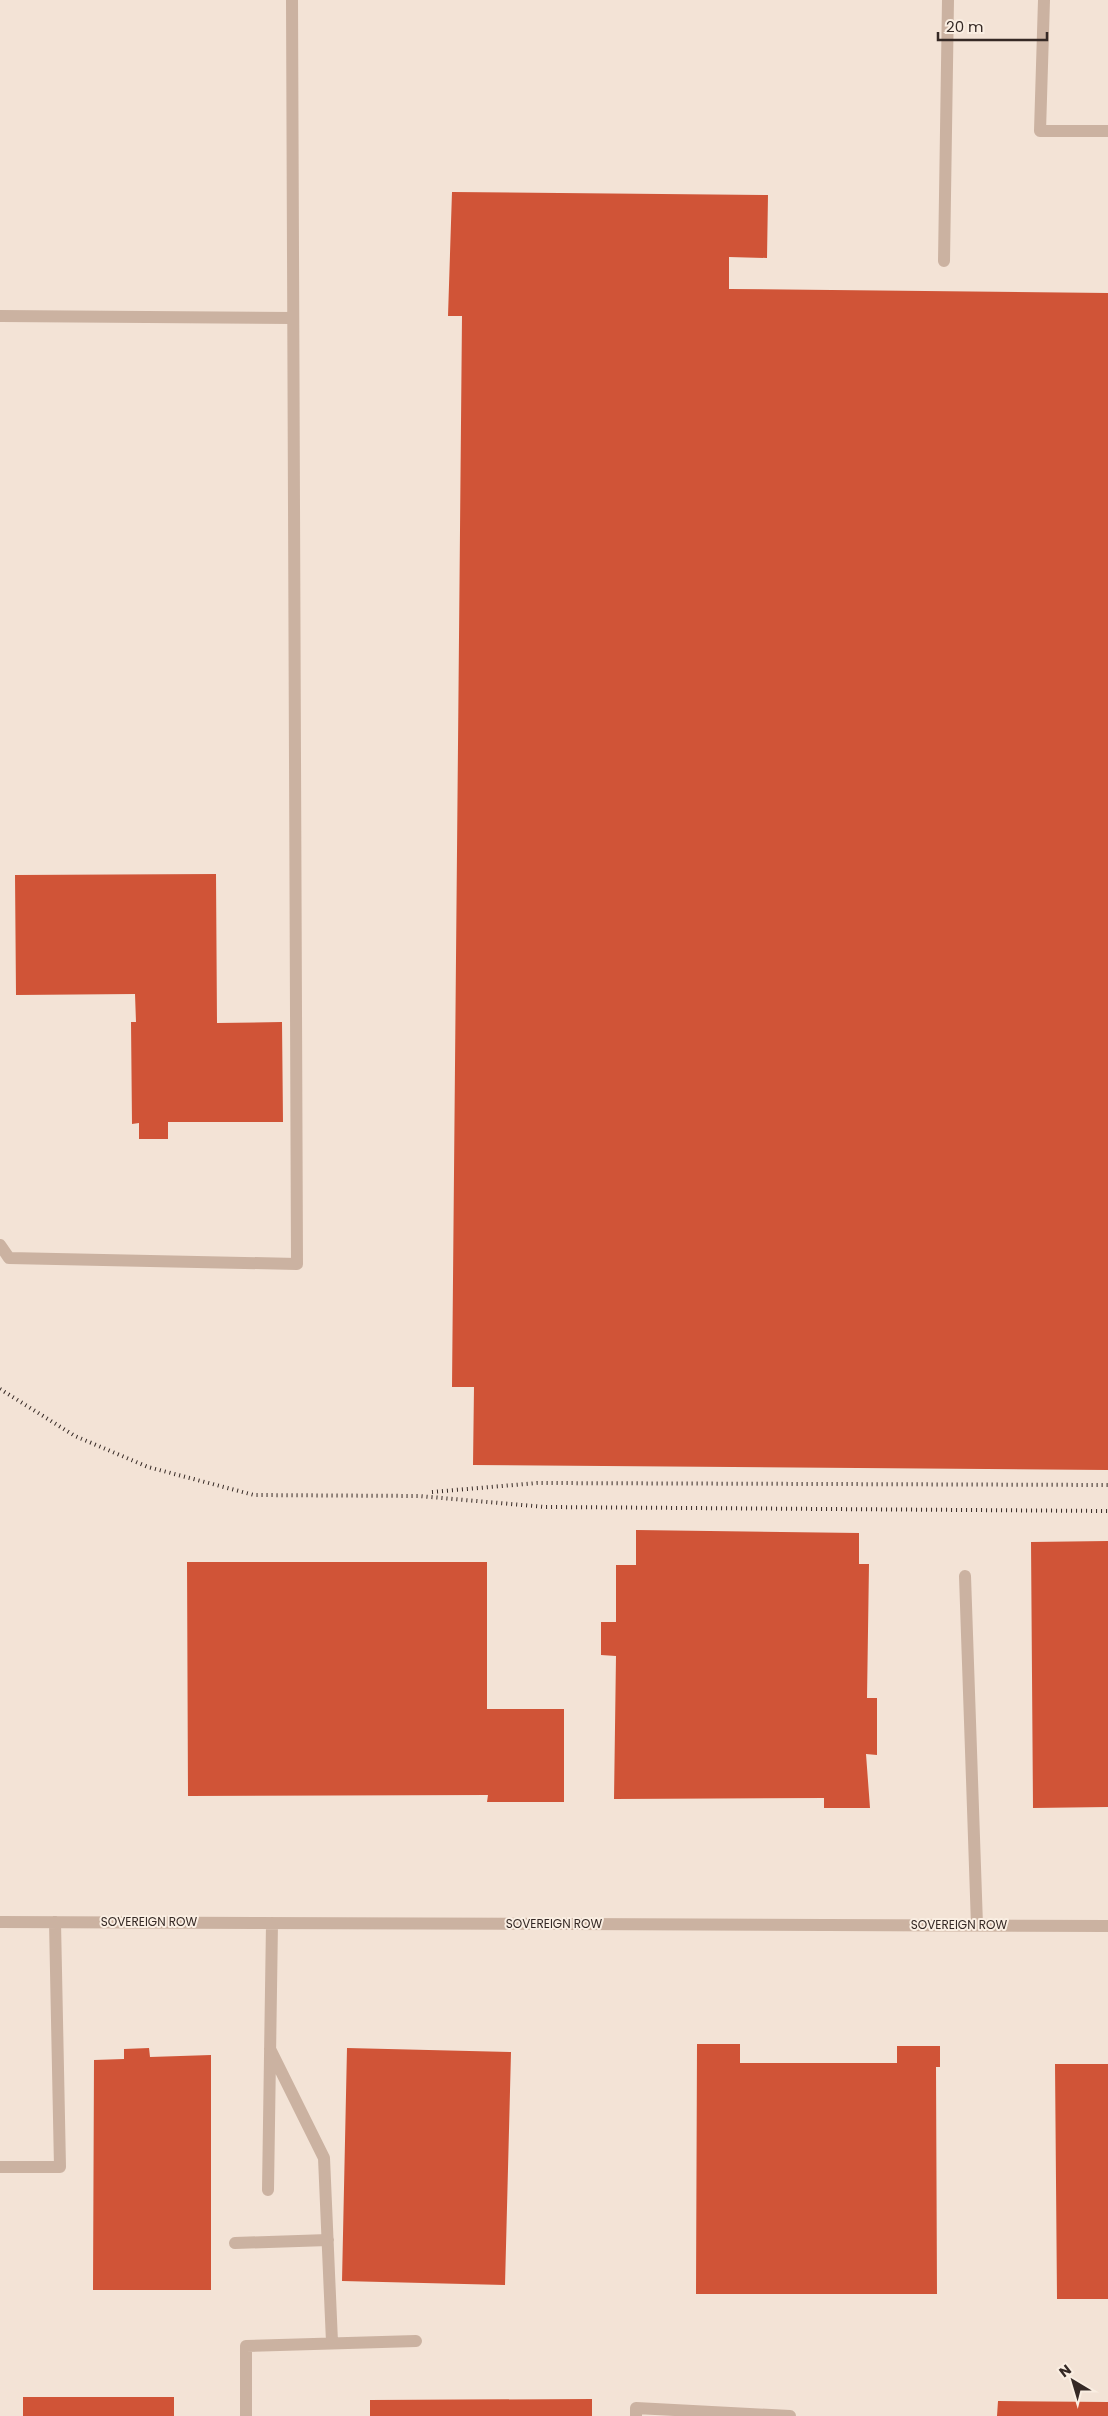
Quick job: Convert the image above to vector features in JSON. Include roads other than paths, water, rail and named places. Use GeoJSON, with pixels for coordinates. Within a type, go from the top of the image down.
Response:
{"type":"FeatureCollection","features":[{"type":"Feature","properties":{"kind":"street"},"geometry":{"type":"LineString","coordinates":[[0,1245],[10,1258],[297,1264],[292,0]]}},
{"type":"Feature","properties":{"kind":"street"},"geometry":{"type":"LineString","coordinates":[[944,261],[948,0]]}},
{"type":"Feature","properties":{"kind":"street"},"geometry":{"type":"LineString","coordinates":[[1044,0],[1040,131],[1108,131]]}},
{"type":"Feature","properties":{"kind":"street"},"geometry":{"type":"LineString","coordinates":[[0,316],[292,318]]}},
{"type":"Feature","properties":{"kind":"street"},"geometry":{"type":"LineString","coordinates":[[965,1576],[977,1925]]}},
{"type":"Feature","properties":{"kind":"street","name":"SOVEREIGN ROW"},"geometry":{"type":"LineString","coordinates":[[0,1922],[1108,1926]]}},
{"type":"Feature","properties":{"kind":"street"},"geometry":{"type":"LineString","coordinates":[[0,2167],[60,2167],[55,1922]]}},
{"type":"Feature","properties":{"kind":"street"},"geometry":{"type":"LineString","coordinates":[[268,2190],[272,1923]]}},
{"type":"Feature","properties":{"kind":"street"},"geometry":{"type":"LineString","coordinates":[[270,2049],[324,2158],[332,2342]]}},
{"type":"Feature","properties":{"kind":"street"},"geometry":{"type":"LineString","coordinates":[[235,2243],[328,2240]]}},
{"type":"Feature","properties":{"kind":"street"},"geometry":{"type":"LineString","coordinates":[[246,2416],[246,2346],[416,2341]]}},
{"type":"Feature","properties":{"kind":"street"},"geometry":{"type":"LineString","coordinates":[[636,2416],[636,2408],[790,2416]]}},
{"type":"Feature","properties":{"kind":"railway"},"geometry":{"type":"LineString","coordinates":[[0,1389],[75,1436],[148,1467],[254,1495],[419,1496],[545,1507],[1108,1511]]}},
{"type":"Feature","properties":{"kind":"railway"},"geometry":{"type":"LineString","coordinates":[[432,1492],[537,1483],[1108,1485]]}}]}
